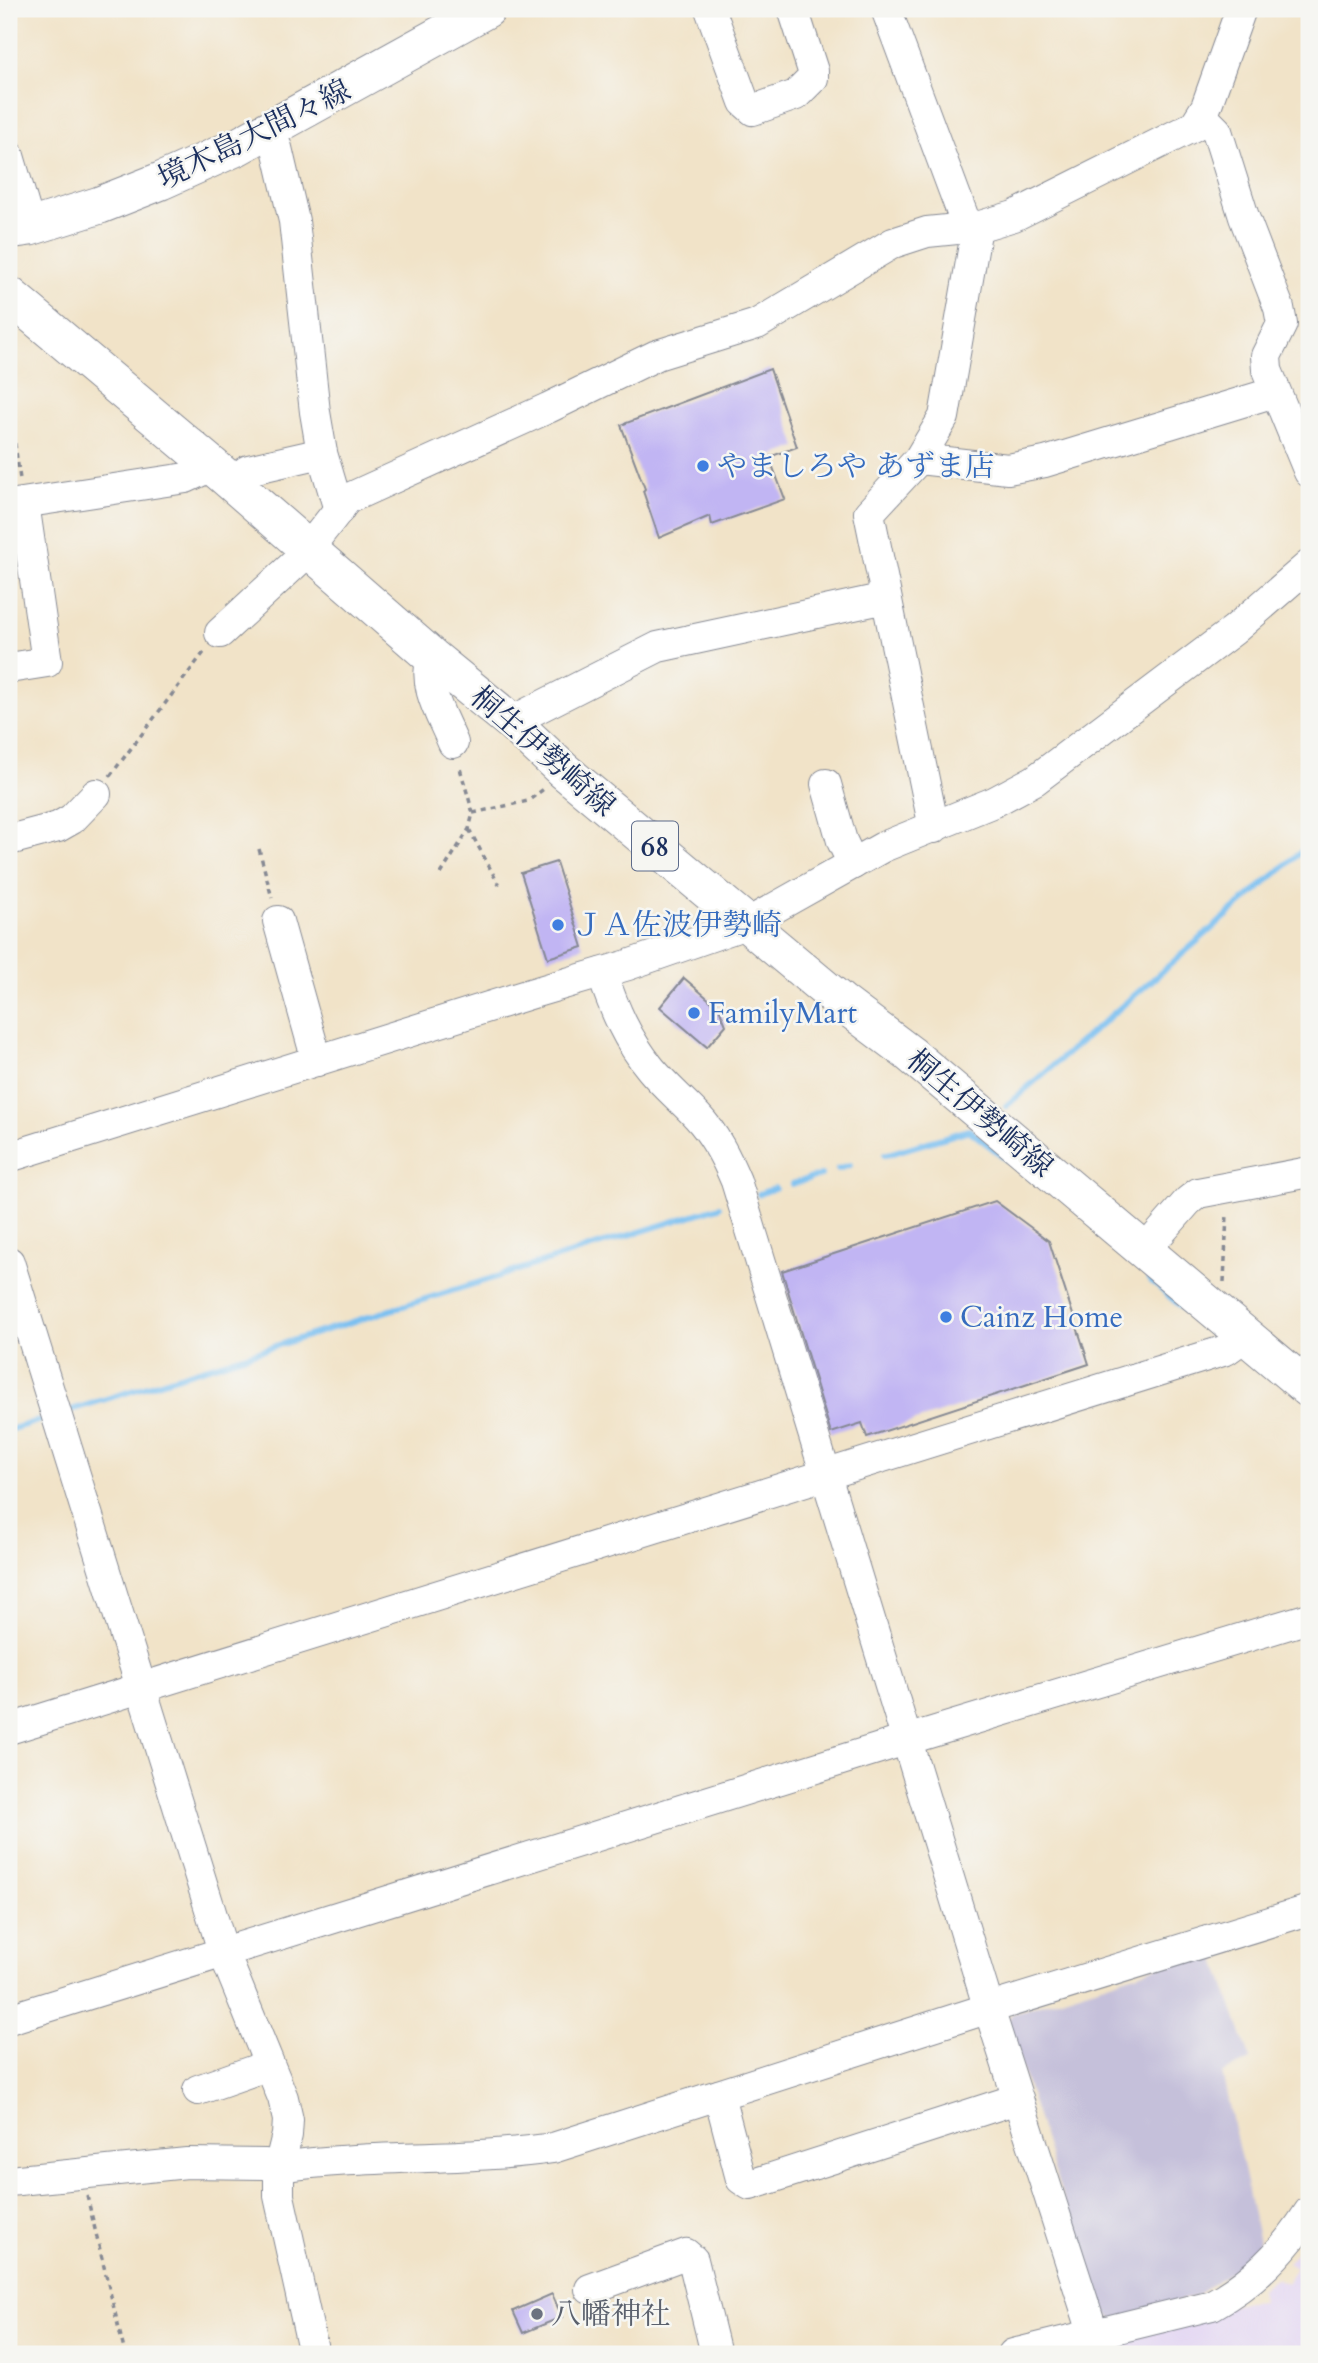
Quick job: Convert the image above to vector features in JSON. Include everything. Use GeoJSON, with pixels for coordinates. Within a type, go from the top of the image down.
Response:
{"type":"FeatureCollection","features":[{"type":"Feature","properties":{"kind":"main road","name":"境木島大間々線"},"geometry":{"type":"LineString","coordinates":[[19,228],[128,195],[269,131],[487,9]]}},
{"type":"Feature","properties":{"kind":"main road","name":"桐生伊勢崎線"},"geometry":{"type":"LineString","coordinates":[[18,303],[514,724],[563,770],[841,1002],[910,1054],[1309,1389]]}},
{"type":"Feature","properties":{"kind":"street"},"geometry":{"type":"LineString","coordinates":[[710,9],[744,103],[753,110],[796,95],[813,78],[793,9]]}},
{"type":"Feature","properties":{"kind":"street"},"geometry":{"type":"LineString","coordinates":[[886,9],[965,221],[977,228]]}},
{"type":"Feature","properties":{"kind":"street"},"geometry":{"type":"LineString","coordinates":[[220,633],[300,559],[348,499],[657,355],[757,324],[892,243],[927,232],[977,228],[1014,216],[1194,126],[1202,116],[1241,9]]}},
{"type":"Feature","properties":{"kind":"street"},"geometry":{"type":"LineString","coordinates":[[1202,116],[1217,131],[1244,217],[1279,308],[1282,324],[1266,356],[1267,370],[1309,472]]}},
{"type":"Feature","properties":{"kind":"street"},"geometry":{"type":"LineString","coordinates":[[269,131],[277,148],[298,247],[315,412],[322,453],[339,510]]}},
{"type":"Feature","properties":{"kind":"street"},"geometry":{"type":"LineString","coordinates":[[9,156],[19,228]]}},
{"type":"Feature","properties":{"kind":"street"},"geometry":{"type":"LineString","coordinates":[[933,828],[869,513],[919,459],[944,417],[977,228]]}},
{"type":"Feature","properties":{"kind":"street"},"geometry":{"type":"LineString","coordinates":[[919,459],[1008,469],[1045,462],[1275,392]]}},
{"type":"Feature","properties":{"kind":"street"},"geometry":{"type":"LineString","coordinates":[[9,668],[47,662],[16,504],[186,478],[199,472],[248,470],[322,453]]}},
{"type":"Feature","properties":{"kind":"street"},"geometry":{"type":"LineString","coordinates":[[9,1157],[601,973],[746,923],[883,847],[994,802],[1035,780],[1234,630],[1309,565]]}},
{"type":"Feature","properties":{"kind":"street"},"geometry":{"type":"LineString","coordinates":[[514,724],[526,714],[658,647],[886,598]]}},
{"type":"Feature","properties":{"kind":"street"},"geometry":{"type":"LineString","coordinates":[[432,657],[428,670],[429,682],[453,743]]}},
{"type":"Feature","properties":{"kind":"street"},"geometry":{"type":"LineString","coordinates":[[827,784],[842,841],[852,864]]}},
{"type":"Feature","properties":{"kind":"street"},"geometry":{"type":"LineString","coordinates":[[9,840],[58,827],[72,820],[96,794]]}},
{"type":"Feature","properties":{"kind":"street"},"geometry":{"type":"LineString","coordinates":[[278,920],[317,1061]]}},
{"type":"Feature","properties":{"kind":"street"},"geometry":{"type":"LineString","coordinates":[[601,973],[614,1011],[634,1047],[671,1091],[698,1117],[727,1158],[750,1224],[1017,2099],[1097,2344]]}},
{"type":"Feature","properties":{"kind":"street"},"geometry":{"type":"LineString","coordinates":[[1145,1250],[1198,1193],[1309,1172]]}},
{"type":"Feature","properties":{"kind":"street"},"geometry":{"type":"LineString","coordinates":[[9,1262],[223,1951],[283,2098],[288,2120],[279,2167],[279,2196],[314,2354]]}},
{"type":"Feature","properties":{"kind":"street"},"geometry":{"type":"LineString","coordinates":[[9,1729],[1226,1350],[1247,1335]]}},
{"type":"Feature","properties":{"kind":"street"},"geometry":{"type":"LineString","coordinates":[[9,2020],[223,1951],[1309,1618]]}},
{"type":"Feature","properties":{"kind":"street"},"geometry":{"type":"LineString","coordinates":[[9,2181],[187,2163],[265,2164],[279,2167],[307,2163],[514,2153],[553,2148],[989,2008],[1309,1910]]}},
{"type":"Feature","properties":{"kind":"street"},"geometry":{"type":"LineString","coordinates":[[198,2090],[270,2065]]}},
{"type":"Feature","properties":{"kind":"street"},"geometry":{"type":"LineString","coordinates":[[719,2095],[741,2179],[750,2185],[1017,2099]]}},
{"type":"Feature","properties":{"kind":"street"},"geometry":{"type":"LineString","coordinates":[[1013,2354],[1097,2344],[1212,2305],[1232,2294],[1257,2274],[1298,2229],[1309,2212]]}},
{"type":"Feature","properties":{"kind":"street"},"geometry":{"type":"LineString","coordinates":[[590,2289],[686,2254],[693,2260],[716,2354]]}},
{"type":"Feature","properties":{"kind":"street"},"geometry":{"type":"LineString","coordinates":[[683,2290],[699,2354]]}},
{"type":"Feature","properties":{"kind":"path"},"geometry":{"type":"LineString","coordinates":[[16,504],[9,361],[16,333],[18,303]]}},
{"type":"Feature","properties":{"kind":"path"},"geometry":{"type":"LineString","coordinates":[[96,794],[220,633]]}},
{"type":"Feature","properties":{"kind":"path"},"geometry":{"type":"LineString","coordinates":[[442,874],[469,829],[473,813],[453,743]]}},
{"type":"Feature","properties":{"kind":"path"},"geometry":{"type":"LineString","coordinates":[[473,813],[528,801],[546,788],[563,770]]}},
{"type":"Feature","properties":{"kind":"path"},"geometry":{"type":"LineString","coordinates":[[469,829],[499,885]]}},
{"type":"Feature","properties":{"kind":"path"},"geometry":{"type":"LineString","coordinates":[[259,849],[278,920]]}},
{"type":"Feature","properties":{"kind":"path"},"geometry":{"type":"LineString","coordinates":[[1215,1308],[1224,1289],[1226,1187]]}},
{"type":"Feature","properties":{"kind":"path"},"geometry":{"type":"LineString","coordinates":[[81,2174],[125,2354]]}},
{"type":"Feature","properties":{"kind":"shaded area"},"geometry":{"type":"Polygon","coordinates":[[[1212,1949],[1251,2060],[1222,2073],[1261,2251],[1195,2296],[1117,2321],[1099,2311],[1007,2022],[1012,2014],[1212,1949]]]}},
{"type":"Feature","properties":{"kind":"shaded area"},"geometry":{"type":"Polygon","coordinates":[[[1309,2234],[1309,2354],[1108,2354],[1112,2341],[1239,2303],[1262,2301],[1260,2289],[1275,2278],[1286,2283],[1296,2268],[1288,2263],[1309,2234]]]}},
{"type":"Feature","properties":{"kind":"building"},"geometry":{"type":"Polygon","coordinates":[[[770,369],[797,447],[769,457],[785,499],[712,525],[710,516],[659,538],[643,491],[645,489],[621,425],[770,369]]]}},
{"type":"Feature","properties":{"kind":"building"},"geometry":{"type":"Polygon","coordinates":[[[556,862],[583,947],[548,958],[521,873],[556,862]]]}},
{"type":"Feature","properties":{"kind":"building"},"geometry":{"type":"Polygon","coordinates":[[[684,978],[719,1008],[726,1025],[707,1047],[660,1007],[684,978]]]}},
{"type":"Feature","properties":{"kind":"building"},"geometry":{"type":"Polygon","coordinates":[[[995,1201],[1049,1241],[1089,1364],[867,1437],[862,1423],[831,1433],[782,1271],[995,1201]]]}},
{"type":"Feature","properties":{"kind":"building","name":"八幡神社"},"geometry":{"type":"Polygon","coordinates":[[[552,2294],[562,2317],[523,2333],[513,2311],[552,2294]]]}},
{"type":"Feature","properties":{"kind":"waterway"},"geometry":{"type":"LineString","coordinates":[[1006,1106],[1309,845]]}},
{"type":"Feature","properties":{"kind":"waterway"},"geometry":{"type":"LineString","coordinates":[[885,1155],[969,1130],[1007,1159]]}},
{"type":"Feature","properties":{"kind":"waterway"},"geometry":{"type":"LineString","coordinates":[[838,1169],[850,1165]]}},
{"type":"Feature","properties":{"kind":"waterway"},"geometry":{"type":"LineString","coordinates":[[792,1184],[821,1175]]}},
{"type":"Feature","properties":{"kind":"waterway"},"geometry":{"type":"LineString","coordinates":[[759,1194],[775,1188]]}},
{"type":"Feature","properties":{"kind":"waterway"},"geometry":{"type":"LineString","coordinates":[[71,1410],[719,1207]]}},
{"type":"Feature","properties":{"kind":"waterway"},"geometry":{"type":"LineString","coordinates":[[1149,1279],[1216,1336]]}},
{"type":"Feature","properties":{"kind":"waterway"},"geometry":{"type":"LineString","coordinates":[[9,1430],[41,1420]]}},
{"type":"Feature","properties":{"kind":"place","name":"やましろや あずま店"},"geometry":{"type":"Point","coordinates":[703,466]}},
{"type":"Feature","properties":{"kind":"place","name":"ＪＡ佐波伊勢崎"},"geometry":{"type":"Point","coordinates":[558,925]}},
{"type":"Feature","properties":{"kind":"place","name":"FamilyMart"},"geometry":{"type":"Point","coordinates":[694,1013]}},
{"type":"Feature","properties":{"kind":"place","name":"Cainz Home"},"geometry":{"type":"Point","coordinates":[946,1317]}},
{"type":"Feature","properties":{"kind":"place","name":"八幡神社"},"geometry":{"type":"Point","coordinates":[537,2314]}}]}
